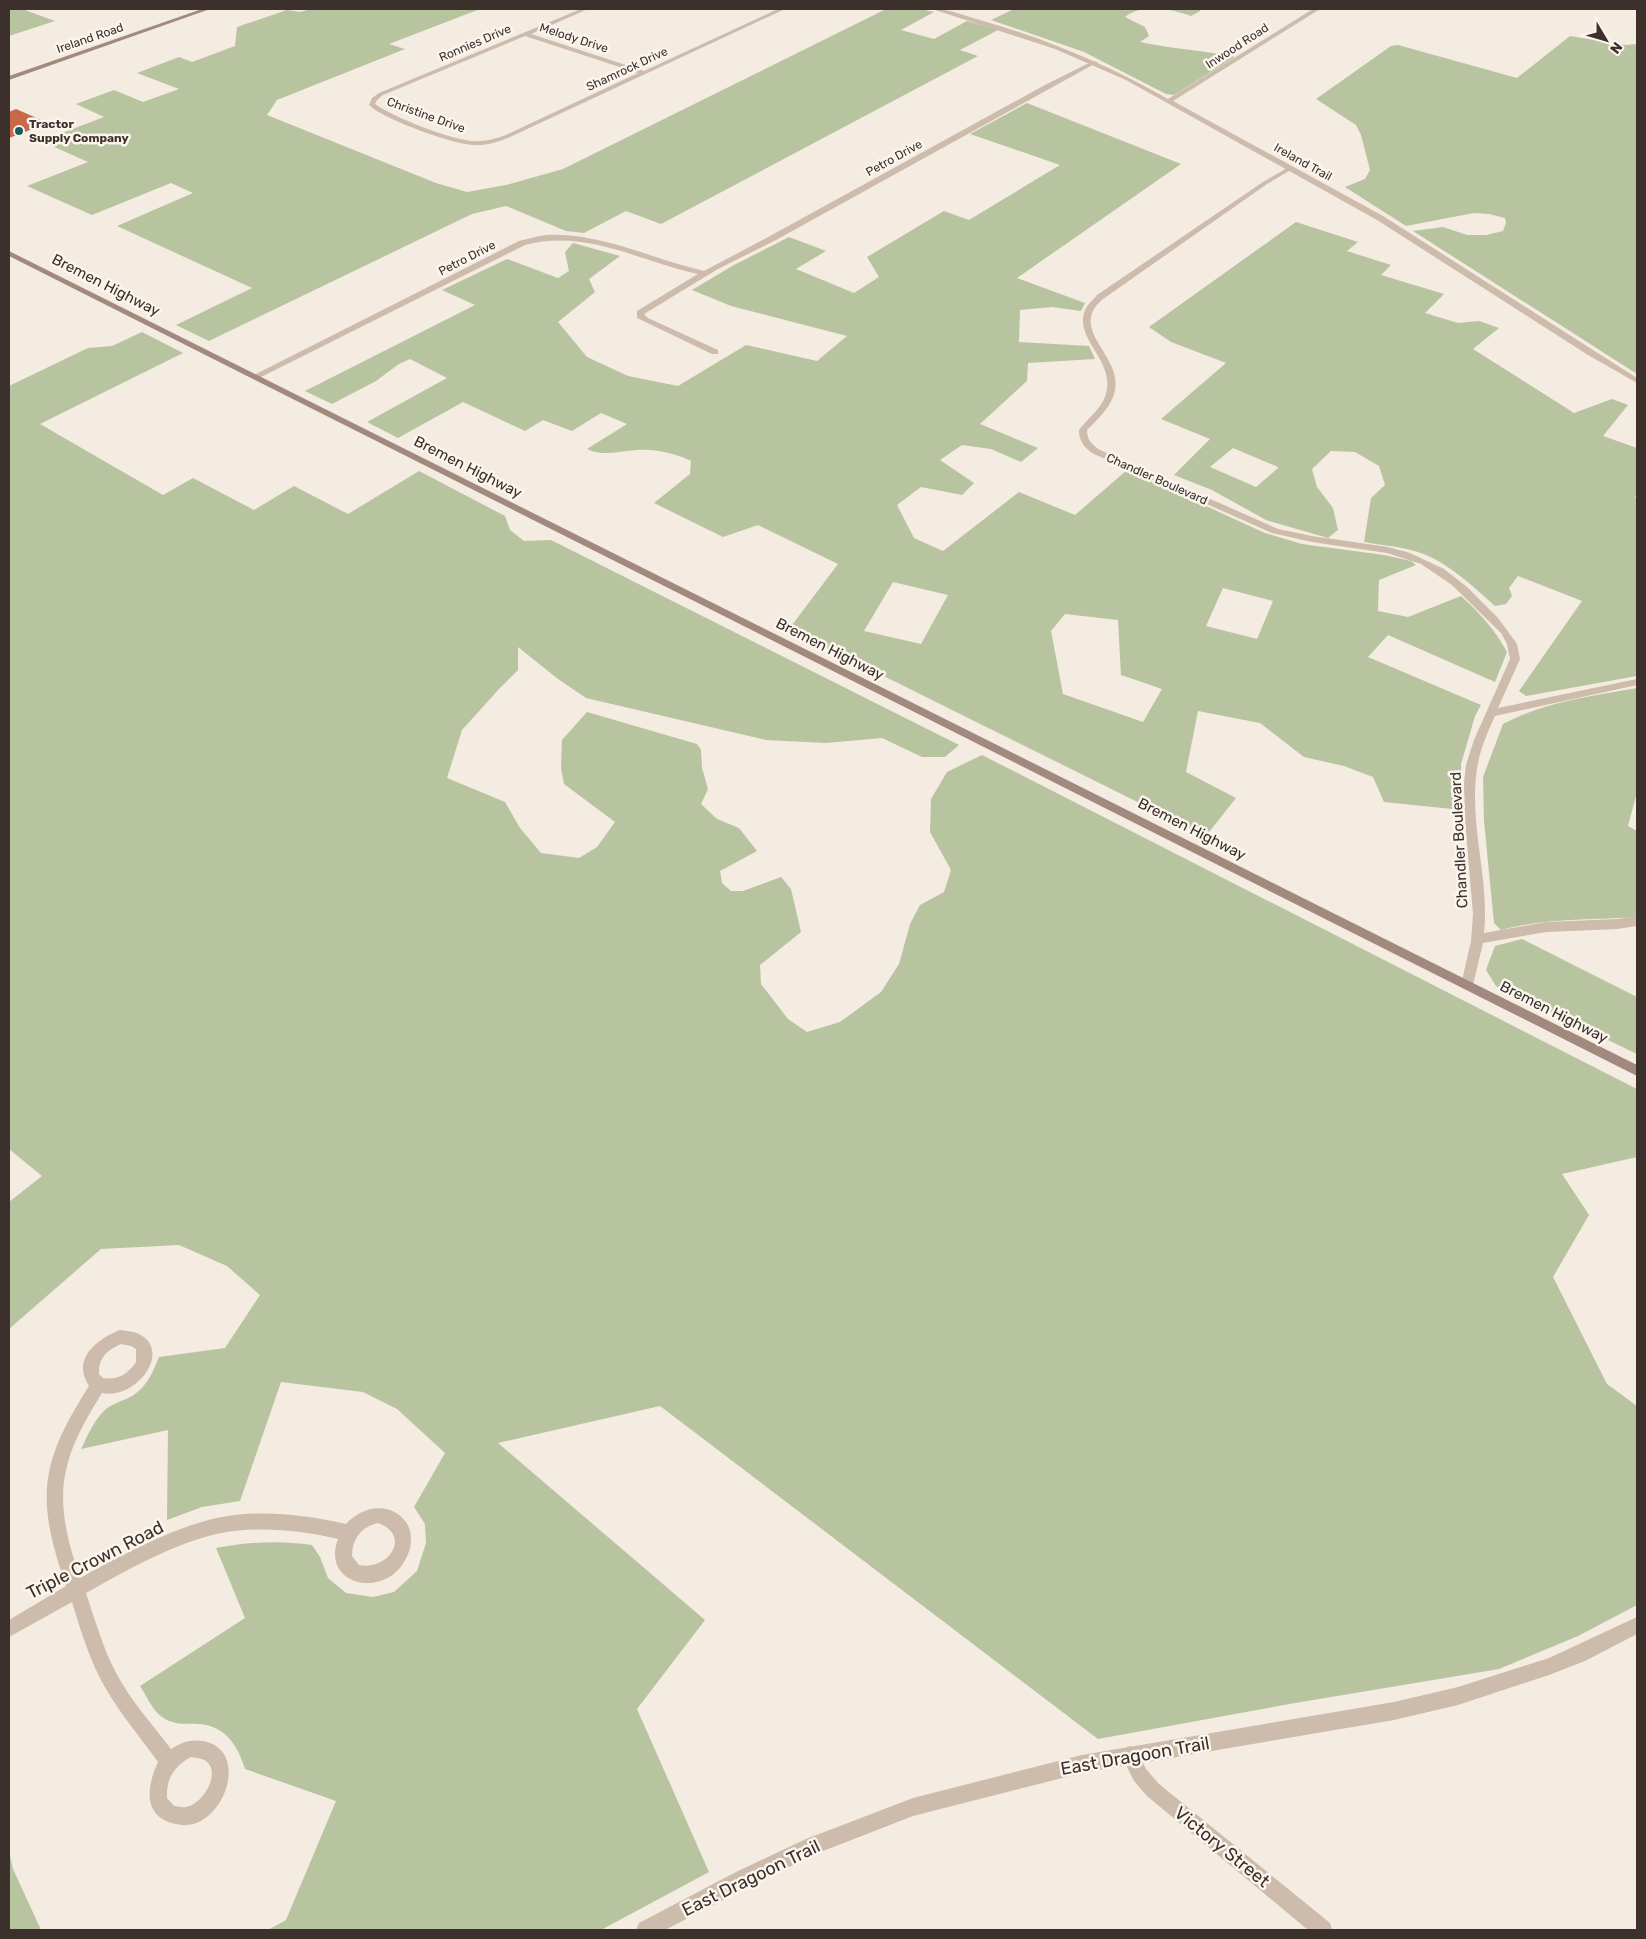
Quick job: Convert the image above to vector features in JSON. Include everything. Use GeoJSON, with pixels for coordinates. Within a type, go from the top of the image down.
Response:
{"type":"FeatureCollection","features":[{"type":"Feature","properties":{"kind":"main road","name":"Ireland Road"},"geometry":{"type":"LineString","coordinates":[[9,78],[206,9]]}},
{"type":"Feature","properties":{"kind":"main road","name":"Bremen Highway"},"geometry":{"type":"LineString","coordinates":[[9,253],[1637,1071]]}},
{"type":"Feature","properties":{"kind":"street","name":"Ronnies Drive"},"geometry":{"type":"LineString","coordinates":[[374,99],[381,94],[585,9]]}},
{"type":"Feature","properties":{"kind":"street","name":"Shamrock Drive"},"geometry":{"type":"LineString","coordinates":[[479,143],[508,136],[782,9]]}},
{"type":"Feature","properties":{"kind":"street","name":"Ireland Trail"},"geometry":{"type":"LineString","coordinates":[[935,9],[1032,37],[1095,62],[1169,101],[1380,218],[1637,381]]}},
{"type":"Feature","properties":{"kind":"street","name":"Inwood Road"},"geometry":{"type":"LineString","coordinates":[[1169,101],[1317,9]]}},
{"type":"Feature","properties":{"kind":"street","name":"Melody Drive"},"geometry":{"type":"LineString","coordinates":[[525,34],[644,73]]}},
{"type":"Feature","properties":{"kind":"street","name":"Petro Drive"},"geometry":{"type":"LineString","coordinates":[[715,352],[639,315],[642,310],[704,273],[1095,62]]}},
{"type":"Feature","properties":{"kind":"street","name":"Christine Drive"},"geometry":{"type":"LineString","coordinates":[[374,99],[374,107],[387,113],[456,139],[479,143]]}},
{"type":"Feature","properties":{"kind":"street","name":"Chandler Boulevard"},"geometry":{"type":"LineString","coordinates":[[1291,168],[1265,183],[1100,297],[1090,306],[1086,316],[1087,326],[1109,366],[1113,380],[1110,397],[1083,430],[1083,440],[1098,452],[1275,531],[1306,539],[1398,552],[1424,562],[1439,570],[1466,592],[1500,626],[1514,649],[1515,659],[1477,746],[1472,764],[1470,782],[1479,913],[1478,939],[1467,985]]}},
{"type":"Feature","properties":{"kind":"street","name":"Petro Drive"},"geometry":{"type":"LineString","coordinates":[[254,377],[522,243],[535,239],[548,237],[580,239],[677,268],[704,273]]}},
{"type":"Feature","properties":{"kind":"street"},"geometry":{"type":"LineString","coordinates":[[1492,714],[1514,707],[1637,682]]}},
{"type":"Feature","properties":{"kind":"street"},"geometry":{"type":"LineString","coordinates":[[1478,939],[1537,928],[1617,924],[1637,921]]}},
{"type":"Feature","properties":{"kind":"street"},"geometry":{"type":"LineString","coordinates":[[99,1384],[84,1407],[60,1464],[54,1488],[56,1518],[76,1589],[96,1646],[112,1682],[169,1761]]}},
{"type":"Feature","properties":{"kind":"street","name":"Triple Crown Road"},"geometry":{"type":"LineString","coordinates":[[9,1629],[76,1589],[147,1552],[190,1535],[226,1524],[268,1521],[302,1523],[349,1533]]}},
{"type":"Feature","properties":{"kind":"street","name":"East Dragoon Trail"},"geometry":{"type":"LineString","coordinates":[[646,1930],[813,1846],[913,1807],[1082,1764],[1394,1711],[1478,1692],[1534,1673],[1582,1653],[1637,1625]]}},
{"type":"Feature","properties":{"kind":"street","name":"Victory Street"},"geometry":{"type":"LineString","coordinates":[[1130,1755],[1140,1776],[1153,1790],[1323,1930]]}},
{"type":"Feature","properties":{"kind":"green space"},"geometry":{"type":"Polygon","coordinates":[[[9,9],[22,9],[55,21],[9,36],[9,9]]]}},
{"type":"Feature","properties":{"kind":"green space"},"geometry":{"type":"Polygon","coordinates":[[[311,9],[480,9],[389,44],[405,49],[277,100],[267,115],[436,183],[467,192],[506,185],[563,169],[886,9],[921,9],[934,12],[901,30],[934,39],[967,21],[998,30],[960,50],[978,56],[661,224],[626,211],[584,233],[566,231],[506,206],[472,214],[209,341],[176,325],[252,288],[117,226],[193,193],[171,183],[92,215],[27,186],[88,162],[41,141],[104,117],[76,104],[114,90],[143,102],[179,89],[137,73],[179,57],[192,62],[235,46],[237,27],[287,10],[300,12],[311,9]]]}},
{"type":"Feature","properties":{"kind":"green space"},"geometry":{"type":"Polygon","coordinates":[[[1014,9],[1146,9],[1125,17],[1145,27],[1149,36],[1140,42],[1235,57],[1174,95],[1166,94],[1084,52],[991,20],[1014,9]]]}},
{"type":"Feature","properties":{"kind":"green space"},"geometry":{"type":"Polygon","coordinates":[[[1161,9],[1200,9],[1200,11],[1191,16],[1161,9]]]}},
{"type":"Feature","properties":{"kind":"green space"},"geometry":{"type":"Polygon","coordinates":[[[1570,36],[1626,45],[1637,44],[1637,374],[1413,231],[1443,227],[1467,235],[1486,235],[1503,231],[1506,223],[1505,218],[1474,213],[1406,226],[1345,187],[1365,179],[1370,170],[1361,135],[1356,125],[1316,99],[1391,46],[1398,45],[1517,78],[1570,36]]]}},
{"type":"Feature","properties":{"kind":"green space"},"geometry":{"type":"Polygon","coordinates":[[[1027,103],[1181,164],[1017,278],[1085,303],[1081,311],[1052,307],[1020,310],[1019,342],[1089,346],[1095,359],[1028,363],[1027,381],[980,424],[1038,448],[1021,462],[991,449],[962,445],[940,460],[974,483],[962,495],[921,487],[897,505],[914,538],[943,551],[1019,492],[1075,515],[1127,470],[1265,533],[1302,544],[1384,555],[1411,561],[1416,565],[1379,580],[1378,611],[1408,617],[1461,596],[1487,622],[1507,652],[1495,682],[1388,635],[1368,657],[1481,705],[1475,716],[1461,764],[1462,810],[1384,802],[1373,777],[1344,766],[1304,757],[1260,723],[1198,711],[1186,772],[1236,798],[1206,836],[789,629],[838,564],[758,525],[723,537],[654,503],[690,474],[691,461],[658,451],[637,450],[599,453],[587,449],[627,424],[601,413],[572,431],[543,420],[525,431],[463,402],[398,438],[367,422],[447,378],[410,359],[399,364],[376,381],[332,404],[305,391],[475,305],[442,290],[507,259],[558,278],[569,271],[565,252],[573,243],[620,256],[589,279],[595,292],[558,322],[587,357],[628,376],[678,386],[746,345],[817,361],[847,336],[731,306],[692,290],[734,265],[789,237],[826,251],[796,269],[854,293],[879,277],[867,257],[944,211],[969,220],[1060,165],[970,134],[1027,103]],[[893,582],[864,631],[921,644],[948,595],[893,582]],[[1223,588],[1206,626],[1257,639],[1273,601],[1223,588]],[[1065,614],[1051,631],[1063,694],[1143,722],[1162,689],[1121,675],[1118,620],[1065,614]]]}},
{"type":"Feature","properties":{"kind":"green space"},"geometry":{"type":"Polygon","coordinates":[[[1296,222],[1358,242],[1347,251],[1391,265],[1381,275],[1444,294],[1425,313],[1458,323],[1479,321],[1499,328],[1473,349],[1574,413],[1612,399],[1628,405],[1603,436],[1637,448],[1637,494],[1635,497],[1637,498],[1637,676],[1526,696],[1519,691],[1582,601],[1518,576],[1509,588],[1512,596],[1506,604],[1495,606],[1456,573],[1435,559],[1399,547],[1364,542],[1371,498],[1385,485],[1379,466],[1355,452],[1331,451],[1312,469],[1317,487],[1333,508],[1338,530],[1328,538],[1266,520],[1212,490],[1174,475],[1210,439],[1161,419],[1226,363],[1171,342],[1149,327],[1296,222]],[[1233,448],[1210,467],[1256,487],[1278,467],[1233,448]]]}},
{"type":"Feature","properties":{"kind":"green space"},"geometry":{"type":"Polygon","coordinates":[[[142,332],[183,353],[40,424],[163,495],[193,478],[254,510],[294,486],[348,514],[419,471],[505,516],[510,530],[524,541],[551,540],[959,745],[945,757],[922,757],[882,738],[826,743],[766,740],[586,698],[558,679],[518,647],[518,670],[462,730],[447,778],[505,802],[520,828],[541,853],[579,858],[597,847],[615,822],[564,784],[561,768],[562,740],[587,712],[697,744],[701,750],[702,768],[708,789],[701,804],[717,819],[739,828],[757,851],[720,871],[722,883],[731,891],[743,891],[781,877],[791,889],[801,932],[760,965],[761,984],[788,1019],[807,1032],[840,1022],[881,992],[899,964],[910,924],[920,905],[944,892],[951,870],[930,832],[931,799],[947,772],[982,755],[1637,1089],[1637,1157],[1562,1174],[1589,1215],[1553,1277],[1607,1384],[1637,1406],[1637,1605],[1578,1636],[1499,1669],[1295,1703],[1098,1739],[660,1406],[498,1443],[705,1620],[637,1709],[709,1872],[601,1930],[268,1930],[286,1920],[336,1801],[245,1769],[239,1753],[224,1733],[208,1726],[176,1723],[167,1720],[156,1711],[140,1686],[245,1618],[216,1548],[264,1542],[312,1545],[320,1557],[328,1578],[346,1593],[373,1597],[394,1592],[417,1571],[426,1543],[425,1524],[414,1507],[445,1453],[397,1409],[363,1392],[281,1382],[240,1501],[202,1507],[167,1520],[168,1430],[81,1449],[99,1416],[109,1407],[136,1394],[145,1385],[159,1357],[225,1348],[260,1295],[227,1266],[179,1245],[101,1249],[9,1329],[9,1202],[42,1176],[9,1149],[9,386],[88,348],[112,346],[142,332]]]}},
{"type":"Feature","properties":{"kind":"green space"},"geometry":{"type":"Polygon","coordinates":[[[1637,688],[1637,792],[1628,826],[1637,831],[1637,917],[1552,921],[1501,930],[1494,923],[1484,821],[1483,777],[1503,724],[1519,716],[1551,705],[1637,688]]]}},
{"type":"Feature","properties":{"kind":"green space"},"geometry":{"type":"Polygon","coordinates":[[[1522,939],[1637,997],[1637,1054],[1496,986],[1486,970],[1495,946],[1522,939]]]}},
{"type":"Feature","properties":{"kind":"green space"},"geometry":{"type":"Polygon","coordinates":[[[9,1851],[13,1869],[41,1930],[9,1930],[9,1851]]]}},
{"type":"Feature","properties":{"kind":"building","name":"Tractor Supply Company"},"geometry":{"type":"Polygon","coordinates":[[[16,109],[48,123],[9,138],[9,112],[16,109]]]}},
{"type":"Feature","properties":{"kind":"place","name":"Tractor Supply Company"},"geometry":{"type":"Point","coordinates":[19,131]}}]}
